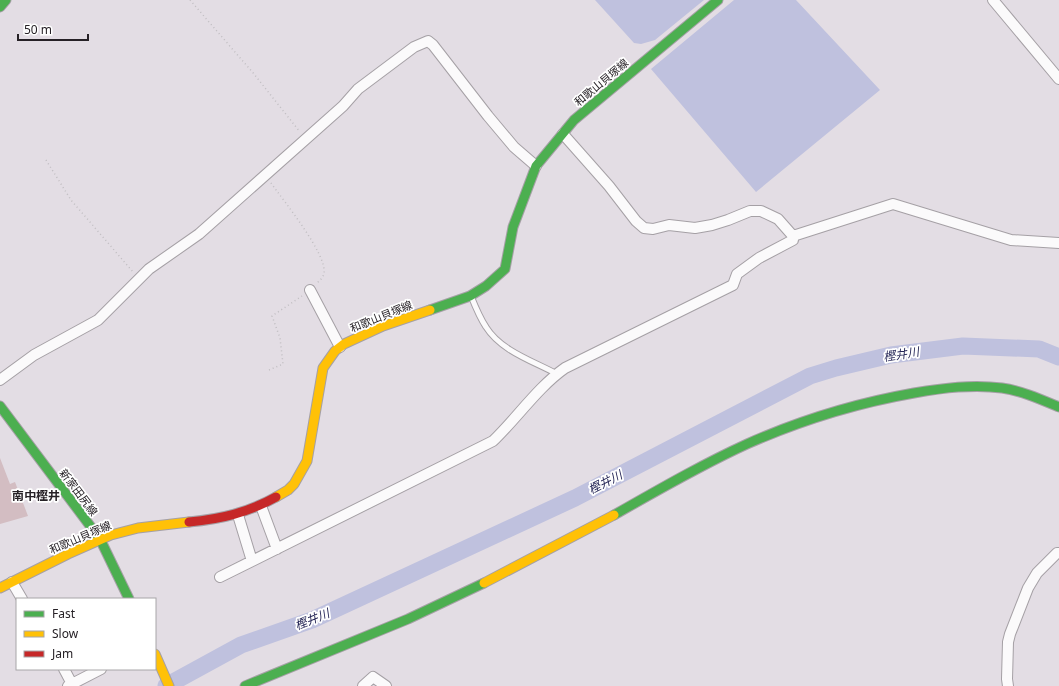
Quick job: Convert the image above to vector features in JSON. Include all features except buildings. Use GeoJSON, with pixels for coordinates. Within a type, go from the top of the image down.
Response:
{"type":"FeatureCollection","features":[{"type":"Feature","properties":{"kind":"main road"},"geometry":{"type":"LineString","coordinates":[[0,7],[6,0]]}},
{"type":"Feature","properties":{"kind":"main road","name":"和歌山貝塚線"},"geometry":{"type":"LineString","coordinates":[[0,588],[100,539],[138,528],[213,520],[238,514],[261,506],[291,488],[307,461],[323,368],[327,361],[340,347],[383,326],[470,296],[486,286],[505,269],[513,227],[536,166],[574,120],[718,0]]}},
{"type":"Feature","properties":{"kind":"main road"},"geometry":{"type":"LineString","coordinates":[[245,686],[330,650],[424,613],[603,521],[723,456],[825,413],[855,404],[901,394],[969,387],[1001,388],[1029,395],[1059,407]]}},
{"type":"Feature","properties":{"kind":"main road","name":"新家田尻線"},"geometry":{"type":"LineString","coordinates":[[0,406],[100,539],[129,598]]}},
{"type":"Feature","properties":{"kind":"main road"},"geometry":{"type":"LineString","coordinates":[[156,656],[169,686]]}},
{"type":"Feature","properties":{"kind":"street"},"geometry":{"type":"LineString","coordinates":[[993,0],[1059,79]]}},
{"type":"Feature","properties":{"kind":"street"},"geometry":{"type":"LineString","coordinates":[[0,380],[34,355],[98,320],[149,269],[199,234],[343,106],[358,89],[414,47],[428,41],[433,45],[514,147],[536,166]]}},
{"type":"Feature","properties":{"kind":"street"},"geometry":{"type":"LineString","coordinates":[[563,134],[609,186],[636,221],[644,228],[653,229],[669,225],[696,228],[728,220],[750,211],[762,211],[778,219],[793,236]]}},
{"type":"Feature","properties":{"kind":"street"},"geometry":{"type":"LineString","coordinates":[[220,577],[493,441],[511,424],[551,378],[582,359],[733,285],[737,274],[759,258],[792,240],[793,236],[893,204],[1011,240],[1059,243]]}},
{"type":"Feature","properties":{"kind":"street"},"geometry":{"type":"LineString","coordinates":[[310,290],[340,347]]}},
{"type":"Feature","properties":{"kind":"street"},"geometry":{"type":"LineString","coordinates":[[261,506],[277,549]]}},
{"type":"Feature","properties":{"kind":"street"},"geometry":{"type":"LineString","coordinates":[[238,514],[252,561]]}},
{"type":"Feature","properties":{"kind":"street"},"geometry":{"type":"LineString","coordinates":[[1008,686],[1008,642],[1020,608],[1028,588],[1037,573],[1057,553],[1059,553]]}},
{"type":"Feature","properties":{"kind":"street"},"geometry":{"type":"LineString","coordinates":[[12,582],[21,598]]}},
{"type":"Feature","properties":{"kind":"street"},"geometry":{"type":"LineString","coordinates":[[64,670],[70,685],[99,670]]}},
{"type":"Feature","properties":{"kind":"street"},"geometry":{"type":"LineString","coordinates":[[363,686],[373,677],[386,686]]}},
{"type":"Feature","properties":{"kind":"lane"},"geometry":{"type":"LineString","coordinates":[[470,296],[486,327],[496,339],[508,349],[557,374]]}},
{"type":"Feature","properties":{"kind":"path"},"geometry":{"type":"LineString","coordinates":[[190,0],[254,74],[306,139]]}},
{"type":"Feature","properties":{"kind":"path"},"geometry":{"type":"LineString","coordinates":[[46,160],[71,200],[139,279]]}},
{"type":"Feature","properties":{"kind":"path"},"geometry":{"type":"LineString","coordinates":[[265,175],[312,241],[323,266],[324,272],[322,278],[307,293],[272,316],[280,338],[283,364],[269,370]]}},
{"type":"Feature","properties":{"kind":"shaded area"},"geometry":{"type":"Polygon","coordinates":[[[0,458],[10,484],[15,482],[28,516],[0,524],[0,458]]]}},
{"type":"Feature","properties":{"kind":"water"},"geometry":{"type":"Polygon","coordinates":[[[595,0],[704,0],[655,40],[641,44],[634,43],[595,0]]]}},
{"type":"Feature","properties":{"kind":"water"},"geometry":{"type":"Polygon","coordinates":[[[734,0],[796,0],[880,90],[756,192],[651,69],[734,0]]]}},
{"type":"Feature","properties":{"kind":"waterway","name":"樫井川"},"geometry":{"type":"LineString","coordinates":[[166,686],[241,645],[312,620],[575,498],[810,376],[836,368],[891,355],[963,346],[1039,349],[1059,357]]}},
{"type":"Feature","properties":{"kind":"traffic: fast"},"geometry":{"type":"LineString","coordinates":[[0,7],[6,0]]}},
{"type":"Feature","properties":{"kind":"traffic: fast"},"geometry":{"type":"LineString","coordinates":[[430,310],[470,296],[486,286],[505,269],[513,227],[536,166],[574,120],[718,0]]}},
{"type":"Feature","properties":{"kind":"traffic: fast"},"geometry":{"type":"LineString","coordinates":[[614,515],[696,469],[747,444],[788,427],[850,407],[914,393],[958,387],[980,386],[1017,391],[1059,407]]}},
{"type":"Feature","properties":{"kind":"traffic: fast"},"geometry":{"type":"LineString","coordinates":[[0,406],[100,539],[129,598]]}},
{"type":"Feature","properties":{"kind":"traffic: fast"},"geometry":{"type":"LineString","coordinates":[[245,686],[408,619],[484,583]]}},
{"type":"Feature","properties":{"kind":"traffic: slow"},"geometry":{"type":"LineString","coordinates":[[276,497],[288,490],[294,484],[307,461],[323,368],[335,351],[344,344],[383,326],[430,310]]}},
{"type":"Feature","properties":{"kind":"traffic: slow"},"geometry":{"type":"LineString","coordinates":[[484,583],[614,515]]}},
{"type":"Feature","properties":{"kind":"traffic: slow"},"geometry":{"type":"LineString","coordinates":[[0,588],[68,554],[111,535],[138,528],[189,522]]}},
{"type":"Feature","properties":{"kind":"traffic: slow"},"geometry":{"type":"LineString","coordinates":[[156,656],[169,686]]}},
{"type":"Feature","properties":{"kind":"traffic: jam"},"geometry":{"type":"LineString","coordinates":[[189,522],[234,514],[265,503],[276,497]]}},
{"type":"Feature","properties":{"kind":"district","name":"南中樫井"},"geometry":{"type":"Point","coordinates":[36,495]}}]}
